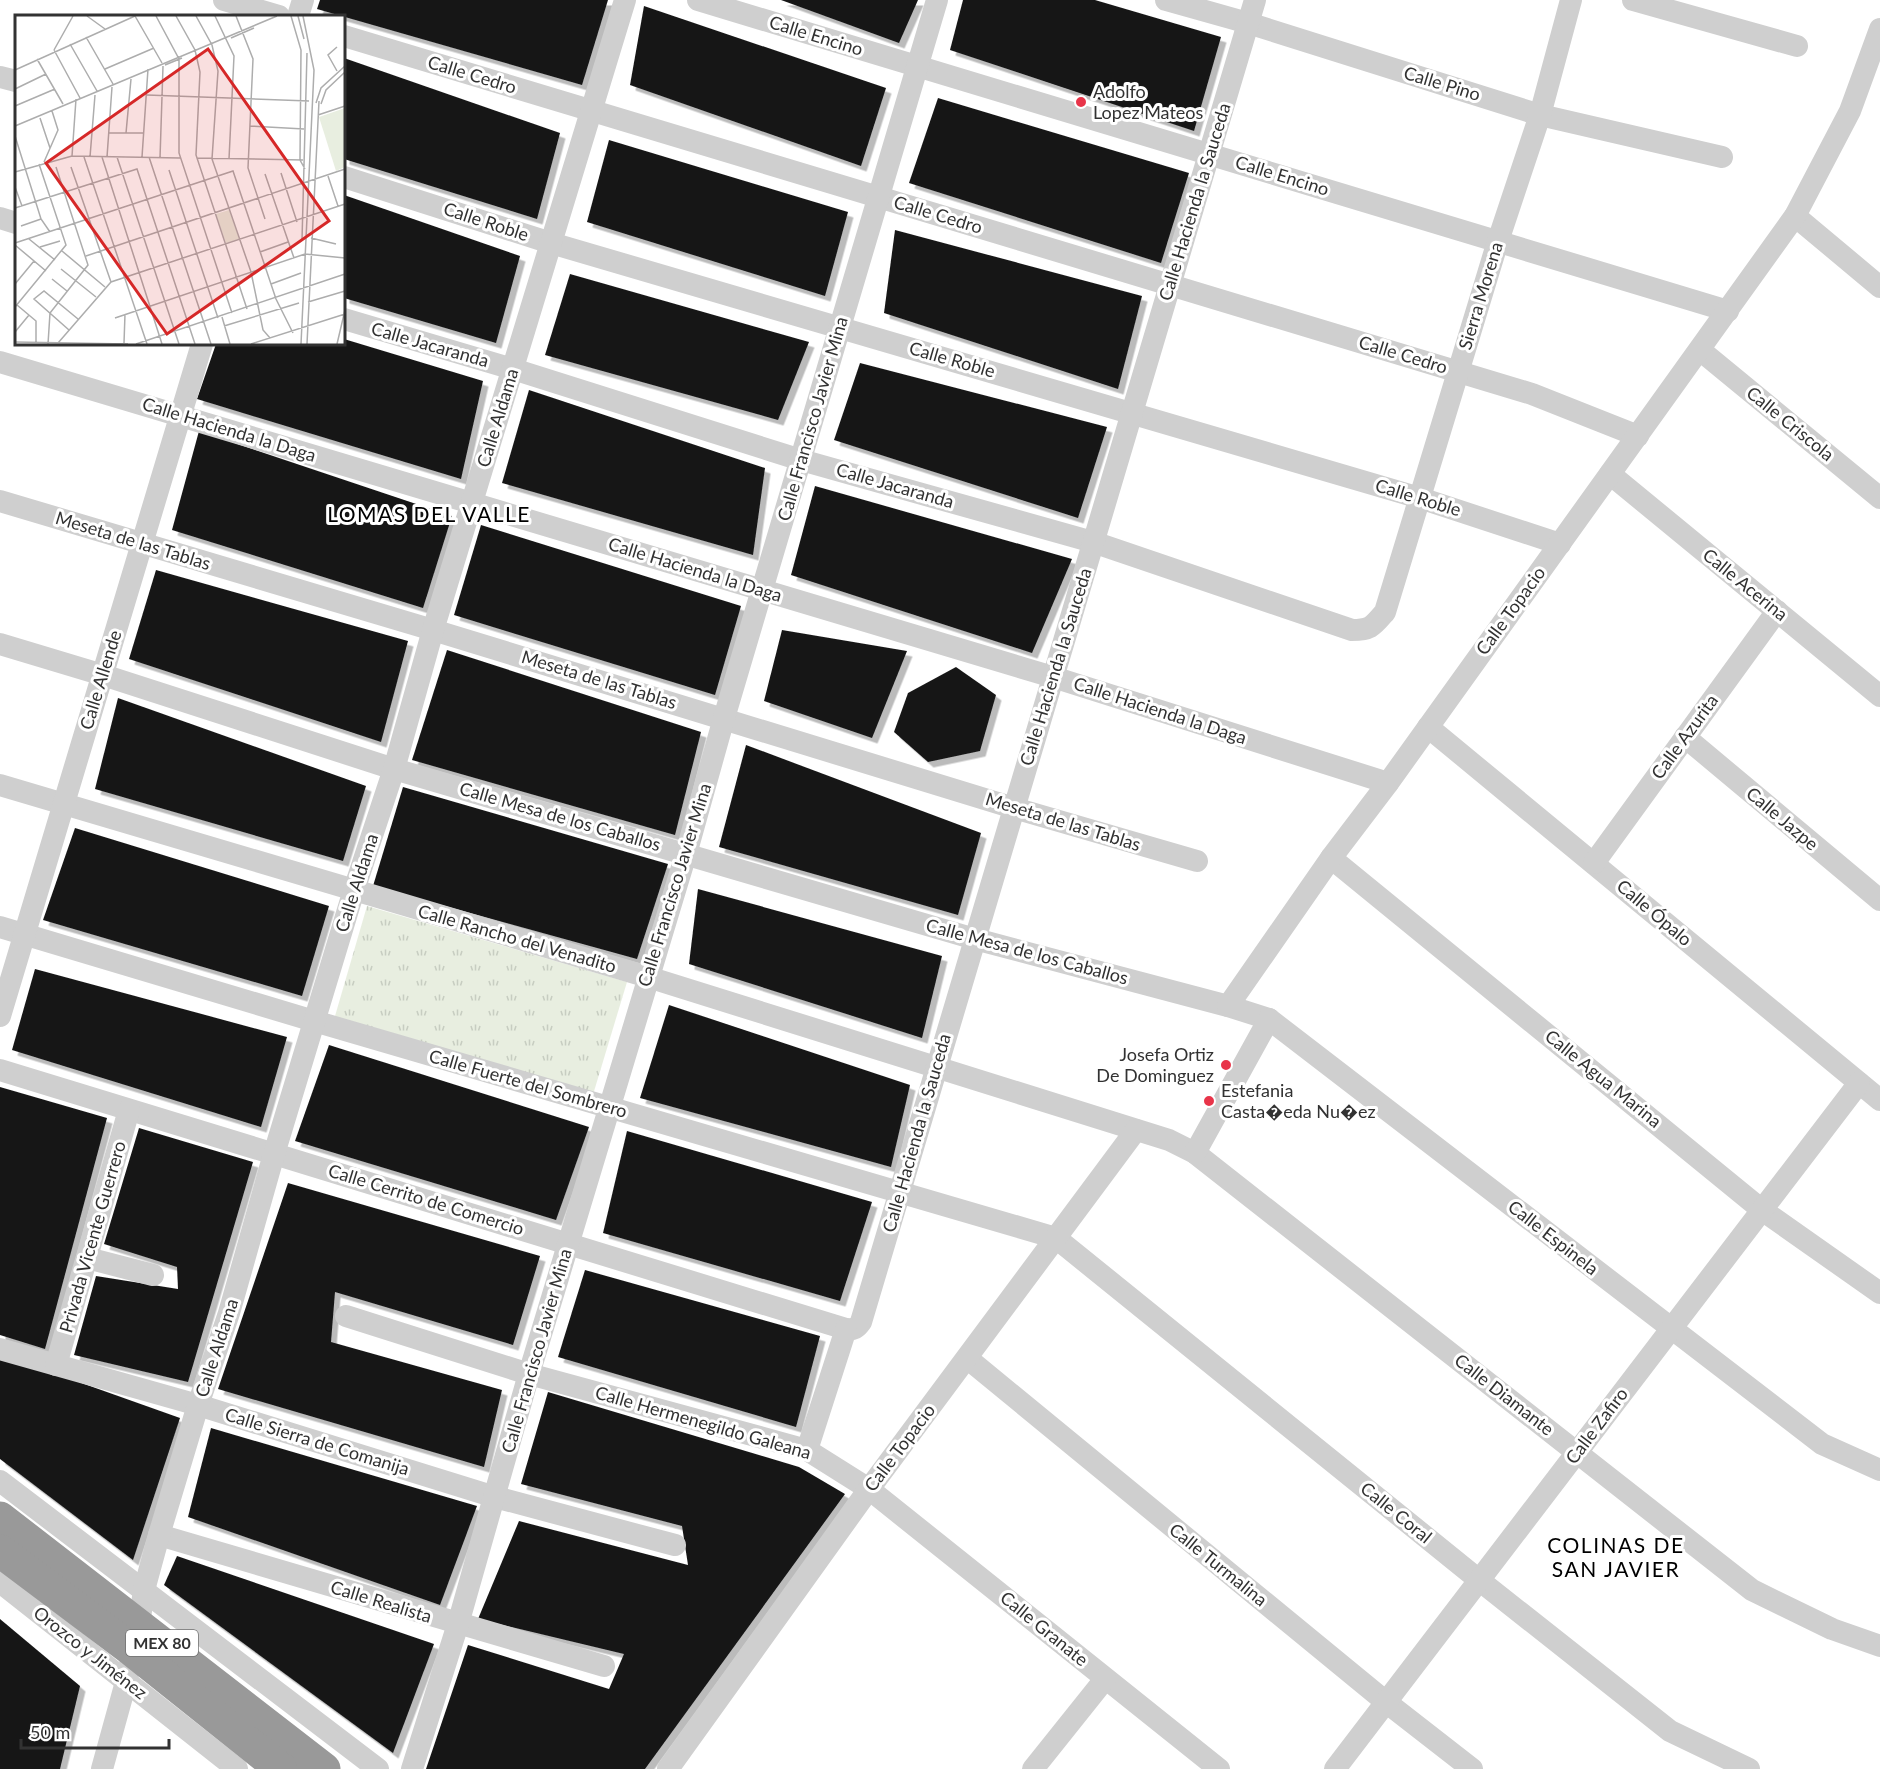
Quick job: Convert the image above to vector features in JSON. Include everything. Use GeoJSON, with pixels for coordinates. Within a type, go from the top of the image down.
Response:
{"type":"FeatureCollection","features":[{"type":"Feature","properties":{"kind":"highway","name":"Orozco y Jiménez"},"geometry":{"type":"LineString","coordinates":[[0,1518],[281,1769]]}},
{"type":"Feature","properties":{"kind":"highway","name":"Orozco y Jiménez"},"geometry":{"type":"LineString","coordinates":[[0,1551],[136,1638],[324,1769]]}},
{"type":"Feature","properties":{"kind":"street"},"geometry":{"type":"LineString","coordinates":[[224,0],[276,15]]}},
{"type":"Feature","properties":{"kind":"street"},"geometry":{"type":"LineString","coordinates":[[298,15],[303,0]]}},
{"type":"Feature","properties":{"kind":"street","name":"Calle Aldama"},"geometry":{"type":"LineString","coordinates":[[102,1769],[126,1682],[144,1590],[159,1536],[198,1405],[229,1313],[274,1154],[354,890],[394,769],[433,630],[625,0]]}},
{"type":"Feature","properties":{"kind":"street","name":"Calle Encino"},"geometry":{"type":"LineString","coordinates":[[698,0],[1728,310]]}},
{"type":"Feature","properties":{"kind":"street","name":"Calle Francisco Javier Mina"},"geometry":{"type":"LineString","coordinates":[[412,1769],[458,1624],[529,1374],[686,854],[724,718],[937,0]]}},
{"type":"Feature","properties":{"kind":"street","name":"Calle Pino"},"geometry":{"type":"LineString","coordinates":[[1166,0],[1248,23],[1540,115],[1722,157]]}},
{"type":"Feature","properties":{"kind":"street","name":"Calle Hacienda la Sauceda"},"geometry":{"type":"LineString","coordinates":[[807,1450],[849,1330],[857,1328],[861,1322],[1255,0]]}},
{"type":"Feature","properties":{"kind":"street","name":"Sierra Morena"},"geometry":{"type":"LineString","coordinates":[[1375,624],[1385,612],[1498,241],[1540,115],[1571,0]]}},
{"type":"Feature","properties":{"kind":"street"},"geometry":{"type":"LineString","coordinates":[[1633,0],[1797,46]]}},
{"type":"Feature","properties":{"kind":"street","name":"Calle Topacio"},"geometry":{"type":"LineString","coordinates":[[1228,1006],[1331,858],[1388,783],[1795,216],[1850,111],[1880,29]]}},
{"type":"Feature","properties":{"kind":"street","name":"Calle Cedro"},"geometry":{"type":"LineString","coordinates":[[345,36],[1532,394],[1638,436]]}},
{"type":"Feature","properties":{"kind":"street"},"geometry":{"type":"LineString","coordinates":[[0,77],[15,81]]}},
{"type":"Feature","properties":{"kind":"street","name":"Calle Roble"},"geometry":{"type":"LineString","coordinates":[[345,177],[551,243],[1420,498],[1560,544]]}},
{"type":"Feature","properties":{"kind":"street"},"geometry":{"type":"LineString","coordinates":[[1795,216],[1880,287]]}},
{"type":"Feature","properties":{"kind":"street"},"geometry":{"type":"LineString","coordinates":[[0,218],[15,223]]}},
{"type":"Feature","properties":{"kind":"street","name":"Calle Jacaranda"},"geometry":{"type":"LineString","coordinates":[[345,319],[513,369],[801,460],[1093,542],[1352,630],[1368,630],[1375,624]]}},
{"type":"Feature","properties":{"kind":"street","name":"Calle Allende"},"geometry":{"type":"LineString","coordinates":[[0,1016],[202,345]]}},
{"type":"Feature","properties":{"kind":"street","name":"Calle Criscola"},"geometry":{"type":"LineString","coordinates":[[1700,350],[1880,498]]}},
{"type":"Feature","properties":{"kind":"street","name":"Calle Hacienda la Daga"},"geometry":{"type":"LineString","coordinates":[[0,362],[1053,677],[1388,783]]}},
{"type":"Feature","properties":{"kind":"street","name":"Calle Acerina"},"geometry":{"type":"LineString","coordinates":[[1610,474],[1880,696]]}},
{"type":"Feature","properties":{"kind":"street","name":"Meseta de las Tablas"},"geometry":{"type":"LineString","coordinates":[[0,501],[724,718],[1014,808],[1197,861]]}},
{"type":"Feature","properties":{"kind":"street","name":"Calle Azurita"},"geometry":{"type":"LineString","coordinates":[[1594,863],[1777,611]]}},
{"type":"Feature","properties":{"kind":"street","name":"Calle Mesa de los Caballos"},"geometry":{"type":"LineString","coordinates":[[0,644],[394,769],[975,939],[1228,1006]]}},
{"type":"Feature","properties":{"kind":"street","name":"Calle Ópalo"},"geometry":{"type":"LineString","coordinates":[[1428,727],[1880,1100]]}},
{"type":"Feature","properties":{"kind":"street","name":"Calle Jazpe"},"geometry":{"type":"LineString","coordinates":[[1685,737],[1880,900]]}},
{"type":"Feature","properties":{"kind":"street","name":"Calle Rancho del Venadito"},"geometry":{"type":"LineString","coordinates":[[0,785],[648,977],[1136,1130]]}},
{"type":"Feature","properties":{"kind":"street","name":"Calle Agua Marina"},"geometry":{"type":"LineString","coordinates":[[1331,858],[1762,1210],[1880,1293]]}},
{"type":"Feature","properties":{"kind":"street","name":"Calle Fuerte del Sombrero"},"geometry":{"type":"LineString","coordinates":[[0,927],[314,1022],[1056,1238]]}},
{"type":"Feature","properties":{"kind":"street","name":"Calle Espinela"},"geometry":{"type":"LineString","coordinates":[[1228,1006],[1269,1020],[1822,1444],[1880,1470]]}},
{"type":"Feature","properties":{"kind":"street"},"geometry":{"type":"LineString","coordinates":[[1195,1153],[1269,1020]]}},
{"type":"Feature","properties":{"kind":"street","name":"Calle Cerrito de Comercio"},"geometry":{"type":"LineString","coordinates":[[0,1070],[849,1330]]}},
{"type":"Feature","properties":{"kind":"street","name":"Calle Zafiro"},"geometry":{"type":"LineString","coordinates":[[1335,1769],[1859,1083]]}},
{"type":"Feature","properties":{"kind":"street","name":"Privada Vicente Guerrero"},"geometry":{"type":"LineString","coordinates":[[56,1365],[129,1110]]}},
{"type":"Feature","properties":{"kind":"street","name":"Calle Topacio"},"geometry":{"type":"LineString","coordinates":[[668,1769],[870,1489],[1136,1130]]}},
{"type":"Feature","properties":{"kind":"street","name":"Calle Diamante"},"geometry":{"type":"LineString","coordinates":[[1136,1130],[1169,1140],[1195,1153],[1752,1590],[1832,1629],[1880,1646]]}},
{"type":"Feature","properties":{"kind":"street","name":"Calle Coral"},"geometry":{"type":"LineString","coordinates":[[1056,1238],[1479,1580],[1670,1731],[1749,1769]]}},
{"type":"Feature","properties":{"kind":"street"},"geometry":{"type":"LineString","coordinates":[[87,1258],[153,1275]]}},
{"type":"Feature","properties":{"kind":"street","name":"Calle Hermenegildo Galeana"},"geometry":{"type":"LineString","coordinates":[[346,1316],[529,1374],[807,1450],[870,1489]]}},
{"type":"Feature","properties":{"kind":"street","name":"Calle Sierra de Comanija"},"geometry":{"type":"LineString","coordinates":[[0,1349],[198,1405],[495,1497],[675,1545]]}},
{"type":"Feature","properties":{"kind":"street","name":"Calle Turmalina"},"geometry":{"type":"LineString","coordinates":[[967,1358],[1386,1702],[1472,1769]]}},
{"type":"Feature","properties":{"kind":"street","name":"MEX 80"},"geometry":{"type":"LineString","coordinates":[[0,1481],[378,1769]]}},
{"type":"Feature","properties":{"kind":"street","name":"Calle Granate"},"geometry":{"type":"LineString","coordinates":[[870,1489],[1219,1769]]}},
{"type":"Feature","properties":{"kind":"street","name":"Calle Realista"},"geometry":{"type":"LineString","coordinates":[[159,1536],[603,1666]]}},
{"type":"Feature","properties":{"kind":"street","name":"Orozco y Jiménez"},"geometry":{"type":"LineString","coordinates":[[0,1582],[237,1769]]}},
{"type":"Feature","properties":{"kind":"street"},"geometry":{"type":"LineString","coordinates":[[1033,1769],[1105,1679]]}},
{"type":"Feature","properties":{"kind":"green space"},"geometry":{"type":"Polygon","coordinates":[[[367,906],[627,982],[592,1098],[333,1023],[367,906]]]}},
{"type":"Feature","properties":{"kind":"building"},"geometry":{"type":"Polygon","coordinates":[[[320,0],[608,0],[582,85],[345,17],[345,15],[317,9],[320,0]]]}},
{"type":"Feature","properties":{"kind":"building"},"geometry":{"type":"Polygon","coordinates":[[[781,0],[918,0],[899,43],[781,0]]]}},
{"type":"Feature","properties":{"kind":"building"},"geometry":{"type":"Polygon","coordinates":[[[963,0],[1095,0],[1221,37],[1194,131],[950,50],[963,0]]]}},
{"type":"Feature","properties":{"kind":"building"},"geometry":{"type":"Polygon","coordinates":[[[644,6],[886,88],[861,166],[630,85],[644,6]]]}},
{"type":"Feature","properties":{"kind":"building"},"geometry":{"type":"Polygon","coordinates":[[[345,58],[560,133],[537,219],[345,159],[345,58]]]}},
{"type":"Feature","properties":{"kind":"building"},"geometry":{"type":"Polygon","coordinates":[[[938,98],[1189,173],[1161,263],[909,183],[938,98]]]}},
{"type":"Feature","properties":{"kind":"building"},"geometry":{"type":"Polygon","coordinates":[[[609,140],[848,212],[825,296],[587,222],[609,140]]]}},
{"type":"Feature","properties":{"kind":"building"},"geometry":{"type":"Polygon","coordinates":[[[345,195],[520,256],[496,343],[345,298],[345,195]]]}},
{"type":"Feature","properties":{"kind":"building"},"geometry":{"type":"Polygon","coordinates":[[[895,230],[1142,296],[1118,389],[884,313],[895,230]]]}},
{"type":"Feature","properties":{"kind":"building"},"geometry":{"type":"Polygon","coordinates":[[[570,274],[809,342],[778,420],[545,355],[570,274]]]}},
{"type":"Feature","properties":{"kind":"building"},"geometry":{"type":"Polygon","coordinates":[[[345,339],[483,381],[461,479],[197,399],[216,345],[345,345],[345,339]]]}},
{"type":"Feature","properties":{"kind":"building"},"geometry":{"type":"Polygon","coordinates":[[[860,363],[1107,427],[1078,518],[834,440],[860,363]]]}},
{"type":"Feature","properties":{"kind":"building"},"geometry":{"type":"Polygon","coordinates":[[[529,390],[765,468],[753,555],[502,483],[529,390]]]}},
{"type":"Feature","properties":{"kind":"building"},"geometry":{"type":"Polygon","coordinates":[[[199,431],[452,516],[423,608],[172,530],[199,431]]]}},
{"type":"Feature","properties":{"kind":"building"},"geometry":{"type":"Polygon","coordinates":[[[815,486],[1072,559],[1032,653],[791,575],[815,486]]]}},
{"type":"Feature","properties":{"kind":"building"},"geometry":{"type":"Polygon","coordinates":[[[481,525],[741,606],[715,695],[454,615],[481,525]]]}},
{"type":"Feature","properties":{"kind":"building"},"geometry":{"type":"Polygon","coordinates":[[[156,570],[408,641],[381,742],[129,659],[156,570]]]}},
{"type":"Feature","properties":{"kind":"building"},"geometry":{"type":"Polygon","coordinates":[[[782,630],[907,651],[872,738],[764,701],[782,630]]]}},
{"type":"Feature","properties":{"kind":"building"},"geometry":{"type":"Polygon","coordinates":[[[447,650],[701,732],[675,835],[412,760],[447,650]]]}},
{"type":"Feature","properties":{"kind":"building"},"geometry":{"type":"Polygon","coordinates":[[[956,667],[996,695],[980,751],[928,762],[894,732],[908,693],[956,667]]]}},
{"type":"Feature","properties":{"kind":"building"},"geometry":{"type":"Polygon","coordinates":[[[118,698],[366,786],[343,861],[95,789],[118,698]]]}},
{"type":"Feature","properties":{"kind":"building"},"geometry":{"type":"Polygon","coordinates":[[[746,745],[981,833],[958,915],[719,847],[746,745]]]}},
{"type":"Feature","properties":{"kind":"building"},"geometry":{"type":"Polygon","coordinates":[[[403,787],[668,864],[637,959],[373,886],[403,787]]]}},
{"type":"Feature","properties":{"kind":"building"},"geometry":{"type":"Polygon","coordinates":[[[75,828],[329,906],[302,996],[43,920],[75,828]]]}},
{"type":"Feature","properties":{"kind":"building"},"geometry":{"type":"Polygon","coordinates":[[[698,889],[942,956],[922,1038],[689,964],[698,889]]]}},
{"type":"Feature","properties":{"kind":"building"},"geometry":{"type":"Polygon","coordinates":[[[35,969],[287,1037],[261,1127],[12,1050],[35,969]]]}},
{"type":"Feature","properties":{"kind":"building"},"geometry":{"type":"Polygon","coordinates":[[[669,1005],[910,1085],[891,1167],[640,1098],[669,1005]]]}},
{"type":"Feature","properties":{"kind":"building"},"geometry":{"type":"Polygon","coordinates":[[[329,1045],[589,1127],[556,1220],[295,1141],[329,1045]]]}},
{"type":"Feature","properties":{"kind":"building"},"geometry":{"type":"Polygon","coordinates":[[[0,1087],[107,1118],[45,1349],[0,1335],[0,1087]]]}},
{"type":"Feature","properties":{"kind":"building"},"geometry":{"type":"Polygon","coordinates":[[[139,1128],[253,1162],[188,1382],[74,1355],[96,1276],[178,1289],[177,1267],[104,1244],[139,1128]]]}},
{"type":"Feature","properties":{"kind":"building"},"geometry":{"type":"Polygon","coordinates":[[[627,1131],[872,1202],[840,1301],[603,1233],[627,1131]]]}},
{"type":"Feature","properties":{"kind":"building"},"geometry":{"type":"Polygon","coordinates":[[[288,1183],[540,1256],[513,1345],[335,1292],[331,1342],[502,1390],[484,1467],[218,1389],[288,1183]]]}},
{"type":"Feature","properties":{"kind":"building"},"geometry":{"type":"Polygon","coordinates":[[[585,1270],[820,1336],[796,1427],[558,1357],[585,1270]]]}},
{"type":"Feature","properties":{"kind":"building"},"geometry":{"type":"Polygon","coordinates":[[[0,1354],[180,1418],[133,1560],[0,1459],[0,1354]]]}},
{"type":"Feature","properties":{"kind":"building"},"geometry":{"type":"Polygon","coordinates":[[[548,1392],[799,1467],[845,1494],[645,1769],[426,1769],[468,1645],[609,1689],[624,1654],[478,1619],[519,1521],[688,1565],[682,1526],[521,1484],[548,1392]]]}},
{"type":"Feature","properties":{"kind":"building"},"geometry":{"type":"Polygon","coordinates":[[[211,1428],[477,1506],[440,1605],[188,1517],[211,1428]]]}},
{"type":"Feature","properties":{"kind":"building"},"geometry":{"type":"Polygon","coordinates":[[[177,1556],[434,1644],[393,1753],[164,1585],[177,1556]]]}},
{"type":"Feature","properties":{"kind":"building"},"geometry":{"type":"Polygon","coordinates":[[[0,1619],[80,1686],[60,1769],[0,1769],[0,1619]]]}},
{"type":"Feature","properties":{"kind":"place","name":"Adolfo Lopez Mateos"},"geometry":{"type":"Point","coordinates":[1081,102]}},
{"type":"Feature","properties":{"kind":"place","name":"Josefa Ortiz De Dominguez"},"geometry":{"type":"Point","coordinates":[1226,1065]}},
{"type":"Feature","properties":{"kind":"place","name":"Estefania Casta�eda Nu�ez"},"geometry":{"type":"Point","coordinates":[1209,1101]}},
{"type":"Feature","properties":{"kind":"district","name":"LOMAS DEL VALLE"},"geometry":{"type":"Point","coordinates":[429,515]}},
{"type":"Feature","properties":{"kind":"district","name":"COLINAS DE SAN JAVIER"},"geometry":{"type":"Point","coordinates":[1616,1558]}}]}
